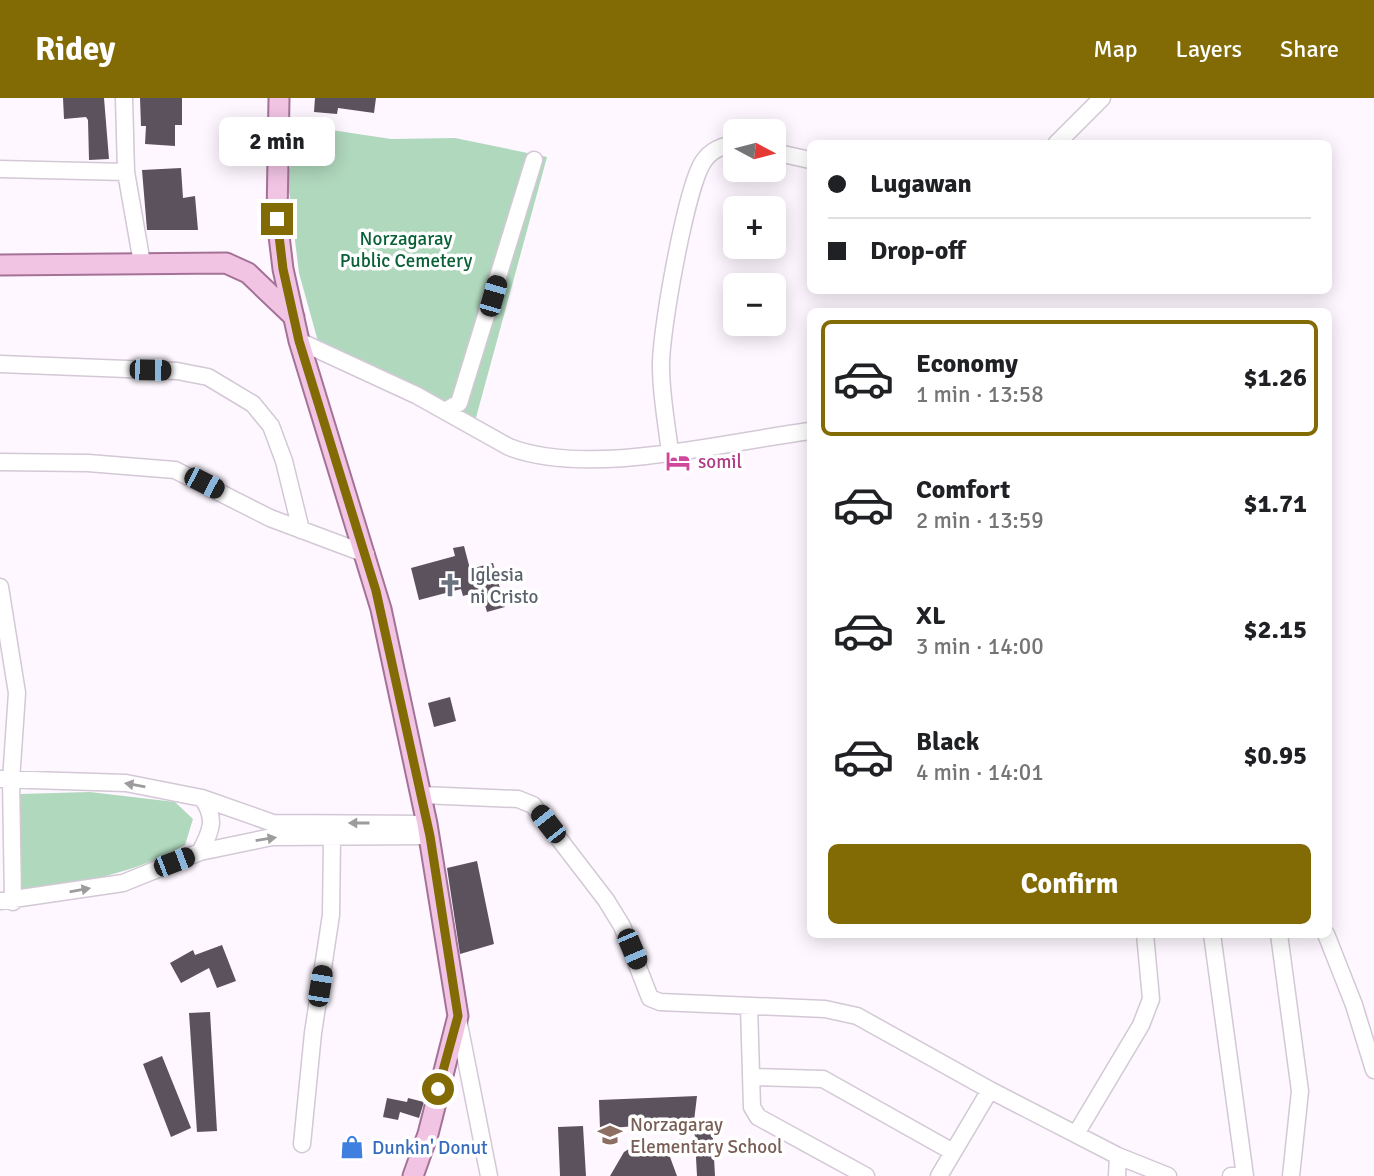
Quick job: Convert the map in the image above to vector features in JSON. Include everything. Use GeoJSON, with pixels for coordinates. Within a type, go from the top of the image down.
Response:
{"type":"FeatureCollection","features":[{"type":"Feature","properties":{"kind":"main road"},"geometry":{"type":"LineString","coordinates":[[279,98],[277,219],[281,258],[299,341],[366,554],[422,795],[458,1016],[428,1134],[413,1176]]}},
{"type":"Feature","properties":{"kind":"main road"},"geometry":{"type":"LineString","coordinates":[[0,265],[226,263],[248,273],[294,317]]}},
{"type":"Feature","properties":{"kind":"street"},"geometry":{"type":"LineString","coordinates":[[124,98],[126,172],[142,263]]}},
{"type":"Feature","properties":{"kind":"street"},"geometry":{"type":"LineString","coordinates":[[1060,140],[1102,98]]}},
{"type":"Feature","properties":{"kind":"street"},"geometry":{"type":"LineString","coordinates":[[670,453],[661,352],[682,233],[695,179],[704,161],[723,146]]}},
{"type":"Feature","properties":{"kind":"street"},"geometry":{"type":"LineString","coordinates":[[786,155],[807,159]]}},
{"type":"Feature","properties":{"kind":"street"},"geometry":{"type":"LineString","coordinates":[[445,411],[457,406],[463,390],[534,160]]}},
{"type":"Feature","properties":{"kind":"street"},"geometry":{"type":"LineString","coordinates":[[0,169],[126,172]]}},
{"type":"Feature","properties":{"kind":"street"},"geometry":{"type":"LineString","coordinates":[[299,341],[366,370],[529,455],[572,459],[670,453],[807,431]]}},
{"type":"Feature","properties":{"kind":"street"},"geometry":{"type":"LineString","coordinates":[[0,364],[177,371],[208,377],[253,404],[271,426],[285,461],[301,530]]}},
{"type":"Feature","properties":{"kind":"street"},"geometry":{"type":"LineString","coordinates":[[0,462],[101,464],[175,470],[301,530],[366,554]]}},
{"type":"Feature","properties":{"kind":"street"},"geometry":{"type":"LineString","coordinates":[[0,587],[17,693],[5,779],[7,902],[123,883],[200,852],[272,836],[332,838],[428,830]]}},
{"type":"Feature","properties":{"kind":"street"},"geometry":{"type":"LineString","coordinates":[[5,779],[127,783],[202,798],[273,823],[428,830]]}},
{"type":"Feature","properties":{"kind":"street"},"geometry":{"type":"LineString","coordinates":[[422,795],[518,799],[533,805],[606,900],[622,926],[650,998],[660,1002],[825,1009],[858,1016],[990,1090],[1118,1156],[1168,1176]]}},
{"type":"Feature","properties":{"kind":"street"},"geometry":{"type":"LineString","coordinates":[[200,852],[212,830],[211,814],[202,798]]}},
{"type":"Feature","properties":{"kind":"street"},"geometry":{"type":"LineString","coordinates":[[302,1144],[313,1033],[331,915],[332,838]]}},
{"type":"Feature","properties":{"kind":"street"},"geometry":{"type":"LineString","coordinates":[[1076,1134],[1142,1025],[1151,999],[1145,938]]}},
{"type":"Feature","properties":{"kind":"street"},"geometry":{"type":"LineString","coordinates":[[1213,938],[1247,1176],[1231,1176]]}},
{"type":"Feature","properties":{"kind":"street"},"geometry":{"type":"LineString","coordinates":[[1280,938],[1300,1091],[1291,1176]]}},
{"type":"Feature","properties":{"kind":"street"},"geometry":{"type":"LineString","coordinates":[[1328,938],[1354,1004],[1374,1070]]}},
{"type":"Feature","properties":{"kind":"street"},"geometry":{"type":"LineString","coordinates":[[749,1006],[752,1107],[758,1117],[866,1176]]}},
{"type":"Feature","properties":{"kind":"street"},"geometry":{"type":"LineString","coordinates":[[458,1016],[489,1176]]}},
{"type":"Feature","properties":{"kind":"street"},"geometry":{"type":"LineString","coordinates":[[751,1077],[823,1079],[953,1152]]}},
{"type":"Feature","properties":{"kind":"street"},"geometry":{"type":"LineString","coordinates":[[939,1176],[990,1090]]}},
{"type":"Feature","properties":{"kind":"street"},"geometry":{"type":"LineString","coordinates":[[1117,1176],[1118,1156]]}},
{"type":"Feature","properties":{"kind":"green space","name":"Norzagaray Public Cemetery"},"geometry":{"type":"Polygon","coordinates":[[[305,126],[391,139],[455,138],[547,157],[474,425],[319,345],[299,273],[287,175],[305,126]]]}},
{"type":"Feature","properties":{"kind":"green space"},"geometry":{"type":"Polygon","coordinates":[[[90,792],[175,802],[193,819],[185,845],[124,871],[16,894],[20,794],[90,792]]]}},
{"type":"Feature","properties":{"kind":"building"},"geometry":{"type":"Polygon","coordinates":[[[63,98],[104,98],[109,159],[89,160],[88,120],[86,117],[64,119],[63,98]]]}},
{"type":"Feature","properties":{"kind":"building"},"geometry":{"type":"Polygon","coordinates":[[[140,98],[182,98],[182,125],[175,125],[175,146],[145,144],[146,126],[141,126],[140,98]]]}},
{"type":"Feature","properties":{"kind":"building"},"geometry":{"type":"Polygon","coordinates":[[[315,98],[376,98],[374,113],[338,108],[337,114],[314,112],[315,98]]]}},
{"type":"Feature","properties":{"kind":"building"},"geometry":{"type":"Polygon","coordinates":[[[181,168],[183,198],[195,196],[198,230],[147,230],[142,170],[181,168]]]}},
{"type":"Feature","properties":{"kind":"building"},"geometry":{"type":"Polygon","coordinates":[[[464,546],[470,569],[493,563],[505,607],[487,612],[481,591],[463,596],[461,589],[419,600],[411,568],[455,556],[453,548],[464,546]]]}},
{"type":"Feature","properties":{"kind":"building"},"geometry":{"type":"Polygon","coordinates":[[[450,697],[456,721],[434,727],[428,703],[450,697]]]}},
{"type":"Feature","properties":{"kind":"building"},"geometry":{"type":"Polygon","coordinates":[[[477,861],[494,944],[460,954],[447,868],[477,861]]]}},
{"type":"Feature","properties":{"kind":"building"},"geometry":{"type":"Polygon","coordinates":[[[222,945],[236,981],[217,988],[209,968],[181,983],[170,963],[193,950],[195,955],[222,945]]]}},
{"type":"Feature","properties":{"kind":"building"},"geometry":{"type":"Polygon","coordinates":[[[210,1012],[217,1131],[197,1132],[189,1013],[210,1012]]]}},
{"type":"Feature","properties":{"kind":"building"},"geometry":{"type":"Polygon","coordinates":[[[162,1056],[191,1128],[171,1137],[143,1064],[162,1056]]]}},
{"type":"Feature","properties":{"kind":"building"},"geometry":{"type":"Polygon","coordinates":[[[697,1096],[694,1121],[600,1129],[599,1100],[697,1096]]]}},
{"type":"Feature","properties":{"kind":"building"},"geometry":{"type":"Polygon","coordinates":[[[387,1098],[407,1102],[408,1098],[424,1102],[419,1118],[400,1112],[398,1120],[383,1117],[387,1098]]]}},
{"type":"Feature","properties":{"kind":"building"},"geometry":{"type":"Polygon","coordinates":[[[712,1120],[715,1176],[697,1176],[694,1121],[712,1120]]]}},
{"type":"Feature","properties":{"kind":"building"},"geometry":{"type":"Polygon","coordinates":[[[583,1126],[586,1176],[560,1176],[558,1127],[583,1126]]]}},
{"type":"Feature","properties":{"kind":"building"},"geometry":{"type":"Polygon","coordinates":[[[642,1141],[670,1157],[677,1176],[610,1176],[624,1152],[642,1141]]]}},
{"type":"Feature","properties":{"kind":"place","name":"somil"},"geometry":{"type":"Point","coordinates":[678,461]}},
{"type":"Feature","properties":{"kind":"place","name":"Iglesia ni Cristo"},"geometry":{"type":"Point","coordinates":[450,585]}},
{"type":"Feature","properties":{"kind":"place","name":"Norzagaray Elementary School"},"geometry":{"type":"Point","coordinates":[610,1135]}},
{"type":"Feature","properties":{"kind":"place","name":"Dunkin' Donut"},"geometry":{"type":"Point","coordinates":[352,1147]}},
{"type":"Feature","properties":{"kind":"route"},"geometry":{"type":"LineString","coordinates":[[277,219],[283,269],[299,341],[376,591],[430,836],[458,1016],[438,1089]]}}]}
